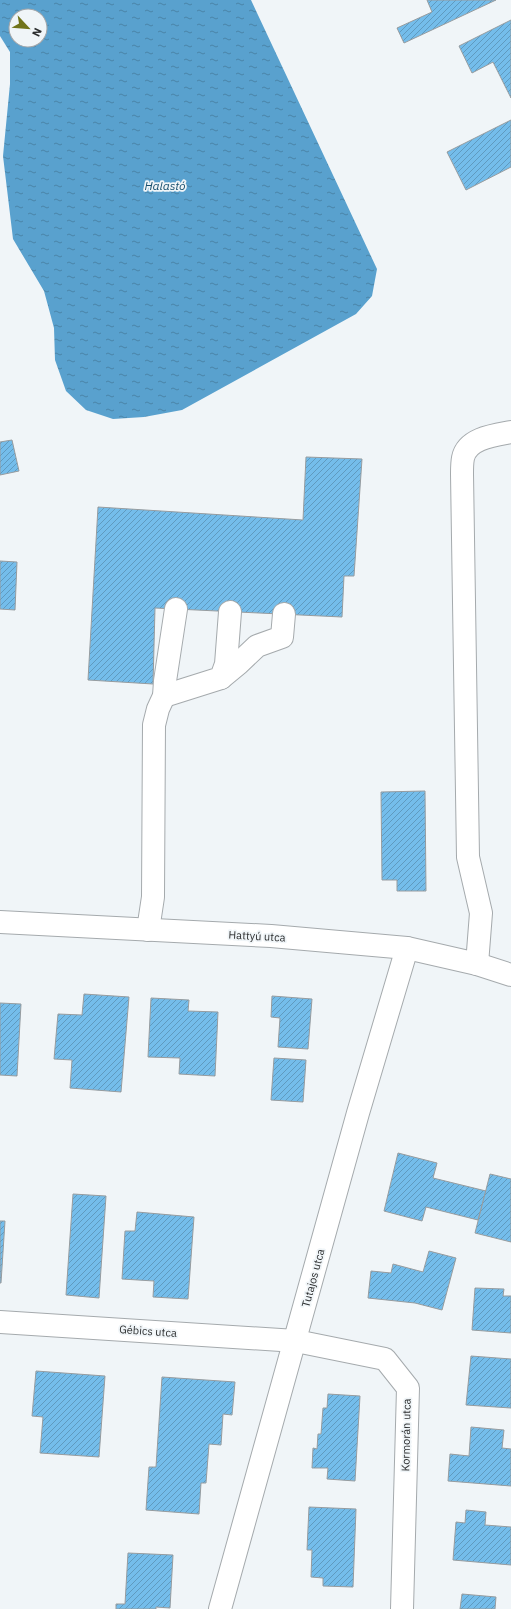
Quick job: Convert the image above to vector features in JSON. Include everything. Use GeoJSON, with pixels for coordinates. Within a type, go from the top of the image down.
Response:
{"type":"FeatureCollection","features":[{"type":"Feature","properties":{"kind":"street"},"geometry":{"type":"LineString","coordinates":[[477,964],[481,912],[468,858],[462,474],[463,456],[472,443],[492,436],[511,432]]}},
{"type":"Feature","properties":{"kind":"street"},"geometry":{"type":"LineString","coordinates":[[148,930],[153,897],[154,725],[158,709],[164,696],[164,681],[176,609]]}},
{"type":"Feature","properties":{"kind":"street"},"geometry":{"type":"LineString","coordinates":[[220,678],[226,664],[230,612]]}},
{"type":"Feature","properties":{"kind":"street"},"geometry":{"type":"LineString","coordinates":[[164,696],[220,678],[238,664],[256,646],[282,637],[284,614]]}},
{"type":"Feature","properties":{"kind":"street","name":"Hattyú utca"},"geometry":{"type":"LineString","coordinates":[[0,922],[272,936],[407,948],[477,964],[511,975]]}},
{"type":"Feature","properties":{"kind":"street","name":"Tutajos utca"},"geometry":{"type":"LineString","coordinates":[[220,1609],[296,1341],[358,1113],[407,948]]}},
{"type":"Feature","properties":{"kind":"street","name":"Gébics utca"},"geometry":{"type":"LineString","coordinates":[[0,1322],[296,1341]]}},
{"type":"Feature","properties":{"kind":"street","name":"Kormorán utca"},"geometry":{"type":"LineString","coordinates":[[296,1341],[385,1359],[408,1388],[402,1609]]}},
{"type":"Feature","properties":{"kind":"water","name":"Halastó"},"geometry":{"type":"Polygon","coordinates":[[[0,0],[251,0],[377,269],[372,296],[356,314],[182,410],[144,417],[113,419],[86,410],[66,391],[55,360],[54,328],[44,291],[13,239],[3,156],[10,84],[10,52],[0,36],[0,0]]]}},
{"type":"Feature","properties":{"kind":"building"},"geometry":{"type":"Polygon","coordinates":[[[427,0],[496,0],[404,43],[397,28],[432,12],[427,0]]]}},
{"type":"Feature","properties":{"kind":"building"},"geometry":{"type":"Polygon","coordinates":[[[511,20],[511,98],[493,62],[472,73],[459,46],[511,20]]]}},
{"type":"Feature","properties":{"kind":"building"},"geometry":{"type":"Polygon","coordinates":[[[511,120],[511,167],[466,190],[447,152],[511,120]]]}},
{"type":"Feature","properties":{"kind":"building"},"geometry":{"type":"Polygon","coordinates":[[[12,440],[19,471],[0,475],[0,442],[12,440]]]}},
{"type":"Feature","properties":{"kind":"building"},"geometry":{"type":"Polygon","coordinates":[[[306,457],[362,459],[354,576],[344,576],[342,617],[155,608],[153,684],[88,680],[98,507],[303,520],[306,457]]]}},
{"type":"Feature","properties":{"kind":"building"},"geometry":{"type":"Polygon","coordinates":[[[0,561],[17,562],[15,610],[0,609],[0,561]]]}},
{"type":"Feature","properties":{"kind":"building"},"geometry":{"type":"Polygon","coordinates":[[[425,791],[426,891],[397,891],[397,880],[382,880],[381,792],[425,791]]]}},
{"type":"Feature","properties":{"kind":"building"},"geometry":{"type":"Polygon","coordinates":[[[84,994],[129,997],[121,1092],[70,1088],[72,1060],[54,1059],[58,1014],[82,1015],[84,994]]]}},
{"type":"Feature","properties":{"kind":"building"},"geometry":{"type":"Polygon","coordinates":[[[272,996],[312,999],[308,1049],[278,1047],[280,1018],[271,1017],[272,996]]]}},
{"type":"Feature","properties":{"kind":"building"},"geometry":{"type":"Polygon","coordinates":[[[151,998],[189,1000],[188,1011],[218,1012],[215,1076],[179,1074],[180,1058],[148,1057],[151,998]]]}},
{"type":"Feature","properties":{"kind":"building"},"geometry":{"type":"Polygon","coordinates":[[[0,1003],[21,1004],[17,1076],[0,1075],[0,1003]]]}},
{"type":"Feature","properties":{"kind":"building"},"geometry":{"type":"Polygon","coordinates":[[[274,1058],[306,1060],[303,1102],[271,1100],[274,1058]]]}},
{"type":"Feature","properties":{"kind":"building"},"geometry":{"type":"Polygon","coordinates":[[[398,1153],[437,1163],[433,1178],[486,1191],[478,1220],[426,1207],[422,1221],[384,1211],[398,1153]]]}},
{"type":"Feature","properties":{"kind":"building"},"geometry":{"type":"Polygon","coordinates":[[[490,1174],[511,1179],[511,1242],[475,1233],[490,1174]]]}},
{"type":"Feature","properties":{"kind":"building"},"geometry":{"type":"Polygon","coordinates":[[[73,1194],[106,1196],[99,1298],[66,1295],[73,1194]]]}},
{"type":"Feature","properties":{"kind":"building"},"geometry":{"type":"Polygon","coordinates":[[[137,1212],[194,1217],[188,1299],[153,1297],[154,1281],[122,1279],[125,1231],[135,1231],[137,1212]]]}},
{"type":"Feature","properties":{"kind":"building"},"geometry":{"type":"Polygon","coordinates":[[[0,1221],[5,1221],[1,1283],[0,1283],[0,1221]]]}},
{"type":"Feature","properties":{"kind":"building"},"geometry":{"type":"Polygon","coordinates":[[[429,1251],[456,1258],[442,1310],[415,1303],[368,1298],[371,1271],[391,1273],[393,1264],[423,1272],[429,1251]]]}},
{"type":"Feature","properties":{"kind":"building"},"geometry":{"type":"Polygon","coordinates":[[[475,1288],[504,1289],[503,1296],[511,1296],[511,1333],[472,1330],[475,1288]]]}},
{"type":"Feature","properties":{"kind":"building"},"geometry":{"type":"Polygon","coordinates":[[[471,1356],[511,1359],[511,1408],[466,1405],[471,1356]]]}},
{"type":"Feature","properties":{"kind":"building"},"geometry":{"type":"Polygon","coordinates":[[[36,1371],[105,1376],[99,1457],[40,1453],[43,1417],[32,1416],[36,1371]]]}},
{"type":"Feature","properties":{"kind":"building"},"geometry":{"type":"Polygon","coordinates":[[[162,1377],[235,1382],[232,1415],[223,1414],[221,1445],[209,1444],[206,1483],[201,1483],[199,1514],[146,1510],[149,1467],[156,1467],[162,1377]]]}},
{"type":"Feature","properties":{"kind":"building"},"geometry":{"type":"Polygon","coordinates":[[[328,1394],[360,1396],[355,1481],[327,1479],[328,1468],[312,1468],[313,1448],[317,1449],[318,1434],[321,1434],[323,1408],[327,1408],[328,1394]]]}},
{"type":"Feature","properties":{"kind":"building"},"geometry":{"type":"Polygon","coordinates":[[[471,1427],[504,1430],[502,1448],[511,1449],[511,1486],[448,1481],[450,1454],[469,1456],[471,1427]]]}},
{"type":"Feature","properties":{"kind":"building"},"geometry":{"type":"Polygon","coordinates":[[[309,1507],[356,1509],[353,1587],[323,1586],[323,1578],[311,1577],[312,1550],[307,1550],[309,1507]]]}},
{"type":"Feature","properties":{"kind":"building"},"geometry":{"type":"Polygon","coordinates":[[[466,1510],[486,1512],[485,1525],[511,1527],[511,1565],[453,1560],[456,1522],[465,1523],[466,1510]]]}},
{"type":"Feature","properties":{"kind":"building"},"geometry":{"type":"Polygon","coordinates":[[[128,1553],[173,1555],[170,1608],[156,1607],[156,1609],[116,1609],[116,1604],[125,1604],[128,1553]]]}},
{"type":"Feature","properties":{"kind":"building"},"geometry":{"type":"Polygon","coordinates":[[[462,1594],[496,1597],[495,1609],[460,1609],[462,1594]]]}}]}
